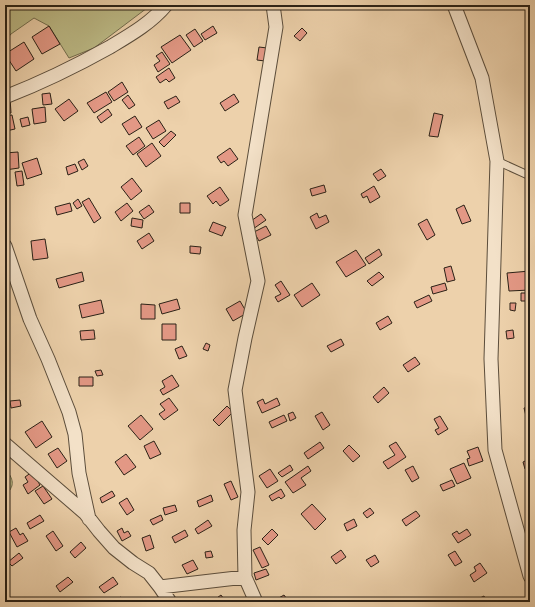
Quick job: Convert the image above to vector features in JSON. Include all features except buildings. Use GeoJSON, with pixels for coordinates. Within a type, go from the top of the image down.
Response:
{"type":"FeatureCollection","features":[{"type":"Feature","properties":{"kind":"street"},"geometry":{"type":"LineString","coordinates":[[5,97],[83,63],[144,26],[166,5]]}},
{"type":"Feature","properties":{"kind":"street"},"geometry":{"type":"LineString","coordinates":[[256,602],[245,577],[244,530],[248,492],[235,390],[258,281],[245,215],[276,27],[273,5]]}},
{"type":"Feature","properties":{"kind":"street"},"geometry":{"type":"LineString","coordinates":[[454,5],[482,78],[497,161],[491,360],[495,450],[530,576]]}},
{"type":"Feature","properties":{"kind":"street"},"geometry":{"type":"LineString","coordinates":[[5,246],[30,319],[69,412],[75,434],[79,473],[89,519]]}},
{"type":"Feature","properties":{"kind":"street"},"geometry":{"type":"LineString","coordinates":[[5,444],[81,510],[114,548],[149,573],[170,602]]}},
{"type":"Feature","properties":{"kind":"street"},"geometry":{"type":"LineString","coordinates":[[160,587],[245,577]]}},
{"type":"Feature","properties":{"kind":"lane"},"geometry":{"type":"LineString","coordinates":[[497,161],[530,176]]}},
{"type":"Feature","properties":{"kind":"shaded area"},"geometry":{"type":"Polygon","coordinates":[[[10,5],[151,5],[94,48],[69,58],[49,26],[34,18],[11,34],[5,41],[5,8],[10,5]]]}},
{"type":"Feature","properties":{"kind":"shaded area"},"geometry":{"type":"Polygon","coordinates":[[[8,472],[12,479],[12,485],[5,496],[5,473],[8,472]]]}}]}
